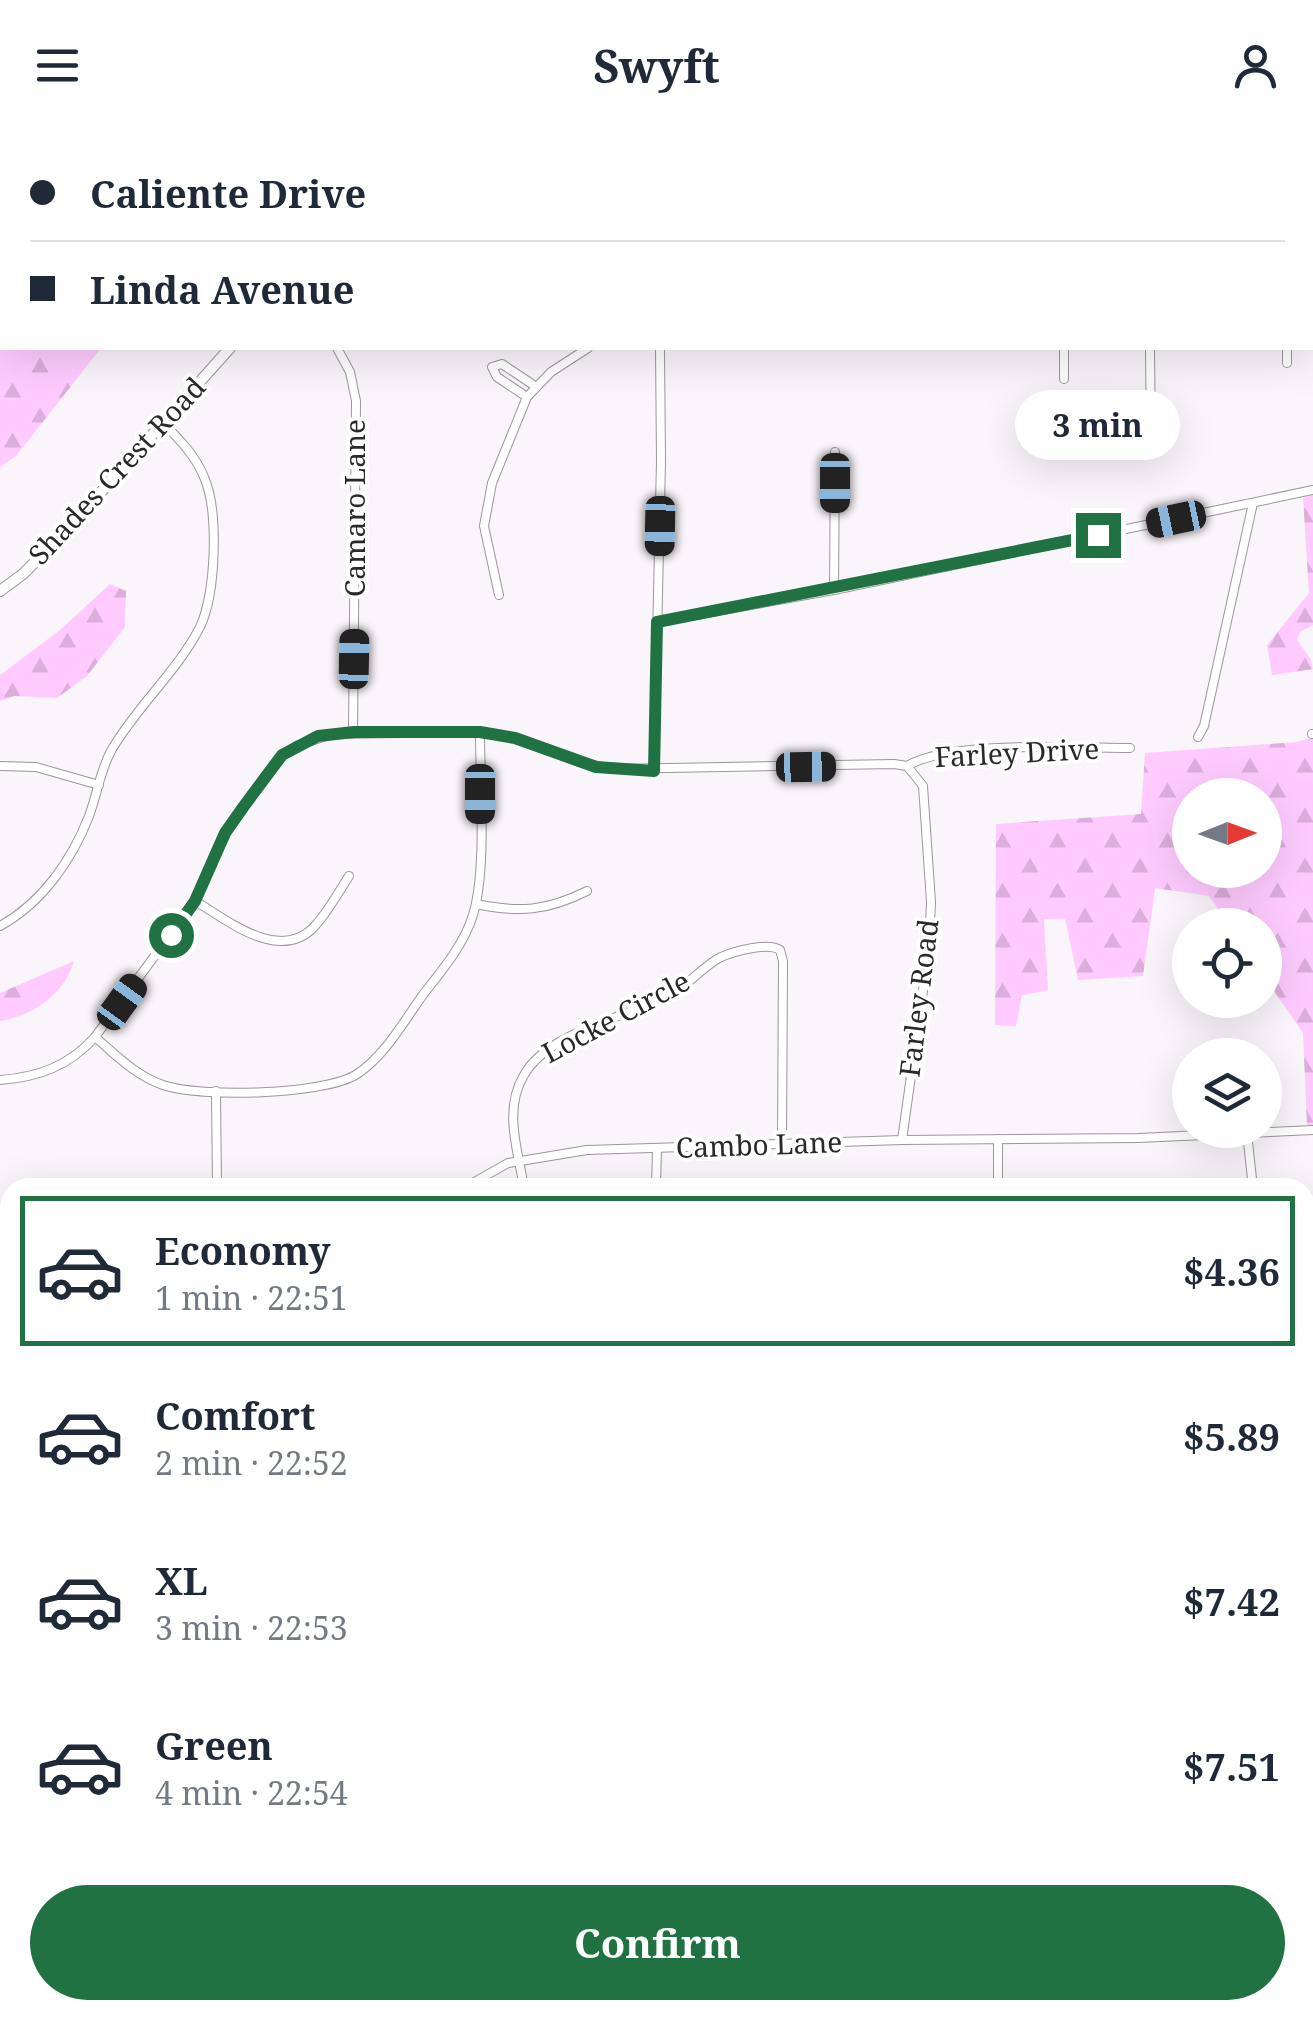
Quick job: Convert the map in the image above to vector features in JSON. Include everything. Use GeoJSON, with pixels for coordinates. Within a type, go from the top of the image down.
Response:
{"type":"FeatureCollection","features":[{"type":"Feature","properties":{"kind":"street","name":"Shades Crest Road"},"geometry":{"type":"LineString","coordinates":[[0,591],[37,561],[228,350]]}},
{"type":"Feature","properties":{"kind":"street","name":"Camaro Lane"},"geometry":{"type":"LineString","coordinates":[[337,350],[350,372],[356,401],[354,732]]}},
{"type":"Feature","properties":{"kind":"street"},"geometry":{"type":"LineString","coordinates":[[500,595],[486,540],[485,513],[492,483],[527,397],[535,386],[585,350]]}},
{"type":"Feature","properties":{"kind":"street"},"geometry":{"type":"LineString","coordinates":[[654,771],[660,350]]}},
{"type":"Feature","properties":{"kind":"street"},"geometry":{"type":"LineString","coordinates":[[1064,350],[1064,379]]}},
{"type":"Feature","properties":{"kind":"street"},"geometry":{"type":"LineString","coordinates":[[1150,350],[1151,442]]}},
{"type":"Feature","properties":{"kind":"street"},"geometry":{"type":"LineString","coordinates":[[1288,350],[1288,363]]}},
{"type":"Feature","properties":{"kind":"street"},"geometry":{"type":"LineString","coordinates":[[527,397],[492,373],[494,364],[502,364],[535,386]]}},
{"type":"Feature","properties":{"kind":"street"},"geometry":{"type":"LineString","coordinates":[[0,926],[36,901],[66,860],[90,814],[112,750],[199,629],[210,592],[210,494],[196,460],[164,423]]}},
{"type":"Feature","properties":{"kind":"street"},"geometry":{"type":"LineString","coordinates":[[834,590],[835,452]]}},
{"type":"Feature","properties":{"kind":"street"},"geometry":{"type":"LineString","coordinates":[[657,622],[834,590],[1313,490]]}},
{"type":"Feature","properties":{"kind":"street"},"geometry":{"type":"LineString","coordinates":[[1198,736],[1204,726],[1253,502]]}},
{"type":"Feature","properties":{"kind":"street"},"geometry":{"type":"LineString","coordinates":[[0,1080],[38,1075],[58,1067],[95,1037],[195,901],[225,833],[282,755],[318,736],[354,732],[480,732],[515,738],[596,767],[654,771],[907,766]]}},
{"type":"Feature","properties":{"kind":"street"},"geometry":{"type":"LineString","coordinates":[[95,1037],[152,1080],[175,1088],[320,1088],[356,1074],[381,1052],[461,944],[476,904],[480,732]]}},
{"type":"Feature","properties":{"kind":"street","name":"Farley Drive"},"geometry":{"type":"LineString","coordinates":[[907,766],[924,758],[973,752],[1130,748]]}},
{"type":"Feature","properties":{"kind":"street"},"geometry":{"type":"LineString","coordinates":[[0,766],[36,767],[99,785]]}},
{"type":"Feature","properties":{"kind":"street","name":"Farley Road"},"geometry":{"type":"LineString","coordinates":[[902,1140],[930,948],[931,902],[926,798],[920,778],[907,766]]}},
{"type":"Feature","properties":{"kind":"street"},"geometry":{"type":"LineString","coordinates":[[195,901],[259,938],[292,939],[312,929],[350,876]]}},
{"type":"Feature","properties":{"kind":"street"},"geometry":{"type":"LineString","coordinates":[[476,904],[534,910],[586,892]]}},
{"type":"Feature","properties":{"kind":"street","name":"Locke Circle"},"geometry":{"type":"LineString","coordinates":[[520,1159],[513,1101],[522,1077],[540,1055],[676,990],[722,957],[770,946],[780,950],[783,961],[782,1144]]}},
{"type":"Feature","properties":{"kind":"street"},"geometry":{"type":"LineString","coordinates":[[216,1091],[218,1178]]}},
{"type":"Feature","properties":{"kind":"street"},"geometry":{"type":"LineString","coordinates":[[1282,1131],[1313,1130]]}},
{"type":"Feature","properties":{"kind":"street"},"geometry":{"type":"LineString","coordinates":[[902,1140],[1172,1136]]}},
{"type":"Feature","properties":{"kind":"street","name":"Cambo Lane"},"geometry":{"type":"LineString","coordinates":[[656,1178],[656,1148],[902,1140]]}},
{"type":"Feature","properties":{"kind":"street"},"geometry":{"type":"LineString","coordinates":[[998,1140],[998,1178]]}},
{"type":"Feature","properties":{"kind":"street"},"geometry":{"type":"LineString","coordinates":[[480,1178],[520,1159],[587,1150],[656,1148]]}},
{"type":"Feature","properties":{"kind":"street"},"geometry":{"type":"LineString","coordinates":[[1249,1148],[1252,1178]]}},
{"type":"Feature","properties":{"kind":"street"},"geometry":{"type":"LineString","coordinates":[[520,1159],[523,1178]]}},
{"type":"Feature","properties":{"kind":"green space"},"geometry":{"type":"Polygon","coordinates":[[[0,350],[99,350],[16,456],[0,467],[0,350]]]}},
{"type":"Feature","properties":{"kind":"green space"},"geometry":{"type":"Polygon","coordinates":[[[1313,495],[1313,625],[1300,632],[1297,640],[1313,669],[1272,675],[1267,645],[1309,593],[1303,498],[1313,495]]]}},
{"type":"Feature","properties":{"kind":"green space"},"geometry":{"type":"Polygon","coordinates":[[[110,584],[126,591],[125,627],[87,676],[57,698],[14,696],[0,701],[0,675],[60,630],[110,584]]]}},
{"type":"Feature","properties":{"kind":"green space"},"geometry":{"type":"Polygon","coordinates":[[[1313,737],[1313,1125],[1307,1126],[1303,1033],[1282,1003],[1282,908],[1217,908],[1209,896],[1155,888],[1143,976],[1078,980],[1065,919],[1044,919],[1048,990],[1022,995],[1016,1026],[995,1025],[996,824],[1141,814],[1145,753],[1297,742],[1313,737]]]}},
{"type":"Feature","properties":{"kind":"green space"},"geometry":{"type":"Polygon","coordinates":[[[74,961],[63,983],[46,1001],[24,1014],[0,1021],[0,993],[74,961]]]}},
{"type":"Feature","properties":{"kind":"route"},"geometry":{"type":"LineString","coordinates":[[171,935],[195,901],[230,825],[282,755],[306,741],[354,732],[480,732],[515,738],[596,767],[654,771],[657,622],[1098,535]]}}]}
